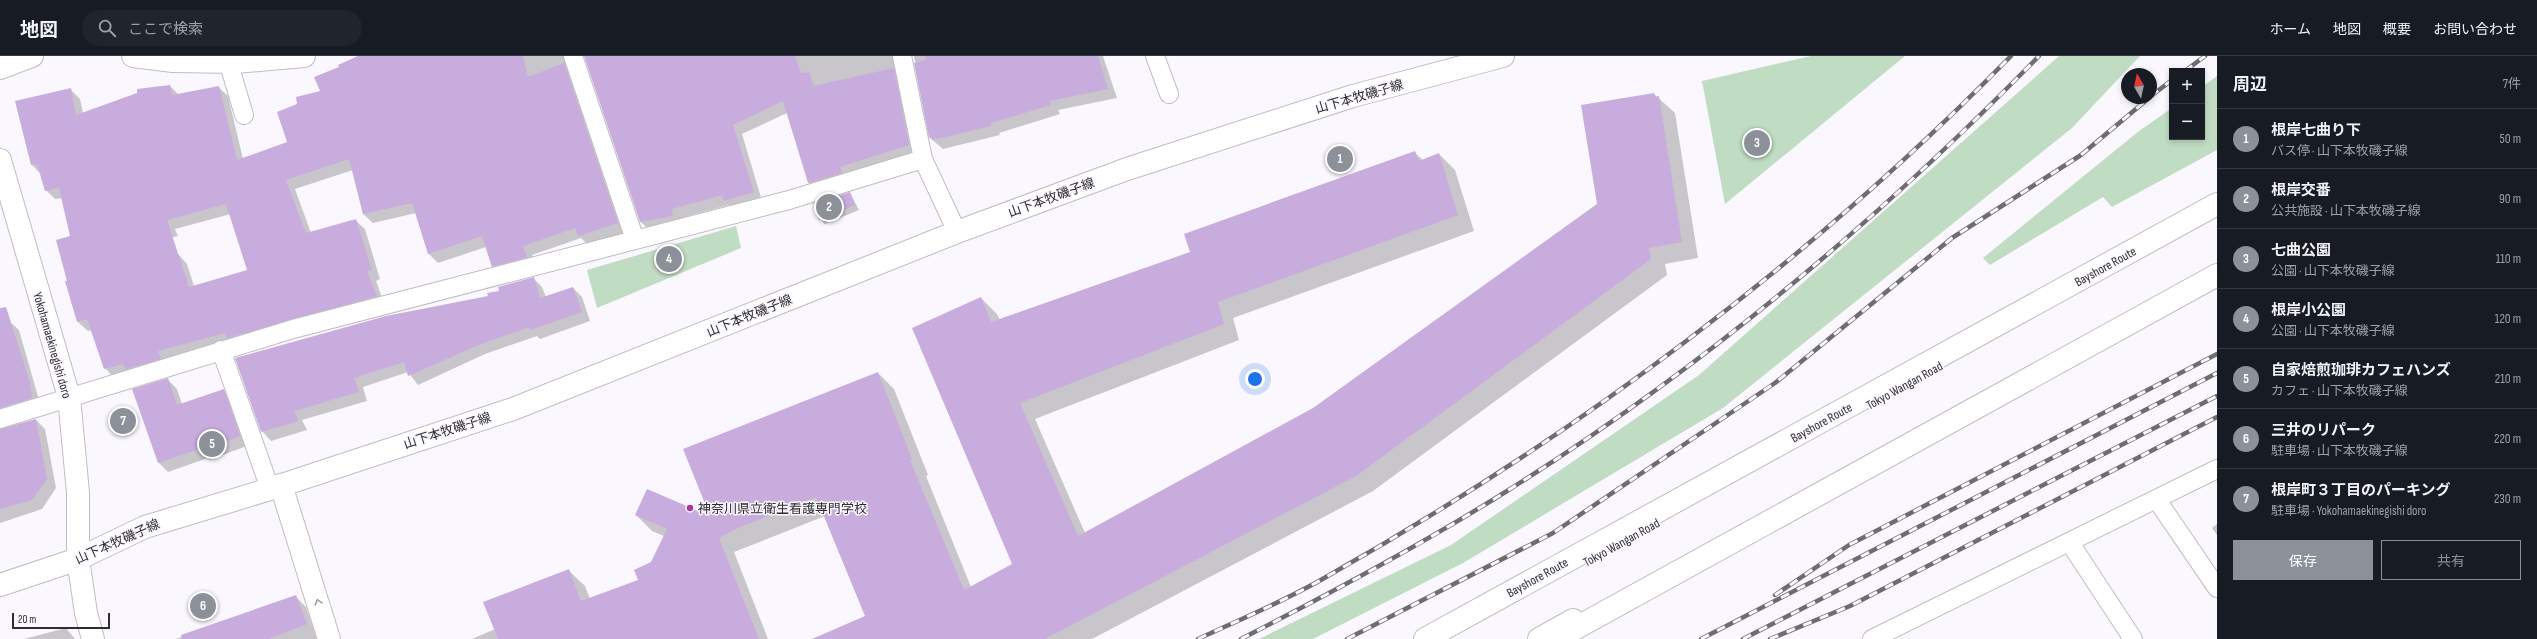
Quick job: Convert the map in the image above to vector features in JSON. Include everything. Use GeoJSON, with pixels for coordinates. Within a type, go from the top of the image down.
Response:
{"type":"FeatureCollection","features":[{"type":"Feature","properties":{"kind":"main road"},"geometry":{"type":"LineString","coordinates":[[0,68],[32,56]]}},
{"type":"Feature","properties":{"kind":"main road"},"geometry":{"type":"LineString","coordinates":[[133,56],[173,61],[228,61],[304,56]]}},
{"type":"Feature","properties":{"kind":"main road","name":"山下本牧磯子線"},"geometry":{"type":"LineString","coordinates":[[0,585],[78,559],[145,527],[275,487],[513,409],[957,232],[1128,169],[1345,98],[1502,56]]}},
{"type":"Feature","properties":{"kind":"main road","name":"Yokohamaekinegishi doro"},"geometry":{"type":"LineString","coordinates":[[0,160],[69,397],[78,492],[78,559],[86,613],[93,639]]}},
{"type":"Feature","properties":{"kind":"main road","name":"Bayshore Route"},"geometry":{"type":"LineString","coordinates":[[1424,639],[2217,204]]}},
{"type":"Feature","properties":{"kind":"main road","name":"Tokyo Wangan Road"},"geometry":{"type":"LineString","coordinates":[[1444,639],[2217,213]]}},
{"type":"Feature","properties":{"kind":"main road"},"geometry":{"type":"LineString","coordinates":[[1539,639],[2217,266]]}},
{"type":"Feature","properties":{"kind":"main road"},"geometry":{"type":"LineString","coordinates":[[1556,639],[2217,275]]}},
{"type":"Feature","properties":{"kind":"main road"},"geometry":{"type":"LineString","coordinates":[[275,487],[325,638]]}},
{"type":"Feature","properties":{"kind":"lane"},"geometry":{"type":"LineString","coordinates":[[573,56],[635,240]]}},
{"type":"Feature","properties":{"kind":"lane"},"geometry":{"type":"LineString","coordinates":[[902,56],[923,159],[957,232]]}},
{"type":"Feature","properties":{"kind":"lane"},"geometry":{"type":"LineString","coordinates":[[1155,56],[1169,94]]}},
{"type":"Feature","properties":{"kind":"lane"},"geometry":{"type":"LineString","coordinates":[[228,61],[244,115]]}},
{"type":"Feature","properties":{"kind":"lane"},"geometry":{"type":"LineString","coordinates":[[0,419],[293,329],[789,200],[923,159]]}},
{"type":"Feature","properties":{"kind":"lane"},"geometry":{"type":"LineString","coordinates":[[222,350],[275,487]]}},
{"type":"Feature","properties":{"kind":"lane"},"geometry":{"type":"LineString","coordinates":[[1872,639],[2070,543],[2217,469]]}},
{"type":"Feature","properties":{"kind":"lane"},"geometry":{"type":"LineString","coordinates":[[2157,500],[2217,588]]}},
{"type":"Feature","properties":{"kind":"lane"},"geometry":{"type":"LineString","coordinates":[[2070,543],[2133,639]]}},
{"type":"Feature","properties":{"kind":"green space"},"geometry":{"type":"Polygon","coordinates":[[[1811,56],[1905,56],[1725,204],[1702,81],[1811,56]]]}},
{"type":"Feature","properties":{"kind":"green space"},"geometry":{"type":"Polygon","coordinates":[[[2059,56],[2140,56],[2129,68],[2121,68],[2121,76],[2072,128],[1723,408],[1463,563],[1313,639],[1259,639],[1451,545],[1699,375],[2059,56]]]}},
{"type":"Feature","properties":{"kind":"green space"},"geometry":{"type":"Polygon","coordinates":[[[2217,76],[2217,150],[2112,207],[2103,197],[1990,265],[1983,258],[2139,131],[2169,110],[2169,140],[2205,140],[2205,85],[2217,76]]]}},
{"type":"Feature","properties":{"kind":"green space"},"geometry":{"type":"Polygon","coordinates":[[[736,226],[741,248],[597,308],[587,270],[736,226]]]}},
{"type":"Feature","properties":{"kind":"building"},"geometry":{"type":"Polygon","coordinates":[[[358,56],[523,56],[528,77],[564,63],[618,223],[578,236],[575,228],[523,246],[527,257],[492,267],[482,236],[428,254],[412,203],[363,214],[349,159],[286,180],[306,233],[356,219],[372,270],[367,271],[377,296],[227,338],[225,333],[158,351],[161,359],[126,369],[123,364],[104,369],[87,319],[77,322],[65,281],[67,281],[56,240],[70,236],[59,188],[45,191],[37,164],[31,165],[15,101],[71,88],[76,115],[137,93],[137,89],[170,85],[172,95],[219,86],[237,160],[287,142],[277,112],[297,104],[296,97],[320,91],[314,77],[339,67],[338,65],[358,56]],[[226,204],[167,220],[189,287],[247,270],[226,204]]]}},
{"type":"Feature","properties":{"kind":"building"},"geometry":{"type":"Polygon","coordinates":[[[584,56],[795,56],[801,73],[809,72],[814,86],[894,68],[909,145],[840,167],[842,173],[808,183],[783,101],[733,125],[754,192],[724,201],[722,195],[672,209],[673,216],[640,222],[584,56]]]}},
{"type":"Feature","properties":{"kind":"building"},"geometry":{"type":"Polygon","coordinates":[[[925,56],[1098,56],[1108,89],[1050,101],[1051,105],[991,123],[991,126],[932,140],[932,137],[929,138],[914,63],[926,60],[925,56]]]}},
{"type":"Feature","properties":{"kind":"building"},"geometry":{"type":"Polygon","coordinates":[[[1654,93],[1655,97],[1659,96],[1682,242],[1649,248],[1651,259],[1356,476],[1045,639],[812,639],[865,616],[816,497],[740,527],[719,538],[759,639],[498,639],[483,602],[569,569],[581,601],[638,580],[634,570],[651,562],[667,529],[635,515],[647,489],[710,516],[683,449],[878,372],[912,459],[910,460],[964,590],[1012,564],[912,328],[981,297],[991,322],[1190,252],[1184,234],[1415,151],[1419,161],[1439,153],[1458,215],[1218,302],[1224,324],[1020,403],[1078,536],[1313,408],[1597,204],[1581,105],[1654,93]]]}},
{"type":"Feature","properties":{"kind":"building"},"geometry":{"type":"Polygon","coordinates":[[[850,192],[855,205],[819,220],[814,203],[850,192]]]}},
{"type":"Feature","properties":{"kind":"building"},"geometry":{"type":"Polygon","coordinates":[[[534,277],[540,298],[573,287],[582,312],[530,330],[529,327],[476,346],[408,376],[404,362],[354,378],[359,392],[294,411],[299,421],[261,432],[235,358],[386,316],[488,296],[487,293],[499,291],[498,287],[534,277]]]}},
{"type":"Feature","properties":{"kind":"building"},"geometry":{"type":"Polygon","coordinates":[[[6,307],[30,382],[32,398],[0,408],[0,308],[6,307]]]}},
{"type":"Feature","properties":{"kind":"building"},"geometry":{"type":"Polygon","coordinates":[[[168,378],[177,405],[224,389],[240,436],[200,452],[199,449],[158,463],[132,389],[168,378]]]}},
{"type":"Feature","properties":{"kind":"building"},"geometry":{"type":"Polygon","coordinates":[[[36,419],[47,479],[32,500],[0,509],[0,429],[36,419]]]}},
{"type":"Feature","properties":{"kind":"building"},"geometry":{"type":"Polygon","coordinates":[[[296,595],[307,624],[269,639],[182,639],[181,635],[296,595]]]}},
{"type":"Feature","properties":{"kind":"railway"},"geometry":{"type":"LineString","coordinates":[[1198,639],[1279,602],[1310,586],[1419,523],[1510,465],[1600,404],[1687,340],[1772,274],[1854,204],[1934,131],[2011,56]]}},
{"type":"Feature","properties":{"kind":"railway"},"geometry":{"type":"LineString","coordinates":[[1241,639],[1376,568],[1475,511],[1579,444],[1649,395],[1718,343],[1852,234],[1978,117],[2039,56]]}},
{"type":"Feature","properties":{"kind":"railway"},"geometry":{"type":"LineString","coordinates":[[2189,68],[2205,56]]}},
{"type":"Feature","properties":{"kind":"railway"},"geometry":{"type":"LineString","coordinates":[[2157,91],[2169,82]]}},
{"type":"Feature","properties":{"kind":"railway"},"geometry":{"type":"LineString","coordinates":[[1347,639],[1553,533],[1775,383],[1952,238],[2081,155],[2142,104]]}},
{"type":"Feature","properties":{"kind":"railway"},"geometry":{"type":"LineString","coordinates":[[1775,595],[1849,545],[2217,354]]}},
{"type":"Feature","properties":{"kind":"railway"},"geometry":{"type":"LineString","coordinates":[[1701,639],[2217,373]]}},
{"type":"Feature","properties":{"kind":"railway"},"geometry":{"type":"LineString","coordinates":[[1743,639],[2217,396]]}},
{"type":"Feature","properties":{"kind":"railway"},"geometry":{"type":"LineString","coordinates":[[1770,639],[1850,606],[2217,417]]}},
{"type":"Feature","properties":{"kind":"place","name":"七曲公園"},"geometry":{"type":"Point","coordinates":[1757,143]}},
{"type":"Feature","properties":{"kind":"place","name":"根岸七曲り下"},"geometry":{"type":"Point","coordinates":[1340,159]}},
{"type":"Feature","properties":{"kind":"place","name":"根岸交番"},"geometry":{"type":"Point","coordinates":[829,207]}},
{"type":"Feature","properties":{"kind":"place","name":"根岸小公園"},"geometry":{"type":"Point","coordinates":[669,259]}},
{"type":"Feature","properties":{"kind":"place","name":"根岸町３丁目のパーキング"},"geometry":{"type":"Point","coordinates":[123,421]}},
{"type":"Feature","properties":{"kind":"place","name":"自家焙煎珈琲カフェハンズ"},"geometry":{"type":"Point","coordinates":[212,444]}},
{"type":"Feature","properties":{"kind":"place","name":"神奈川県立衛生看護専門学校"},"geometry":{"type":"Point","coordinates":[690,508]}},
{"type":"Feature","properties":{"kind":"place","name":"三井のリパーク"},"geometry":{"type":"Point","coordinates":[203,606]}}]}
